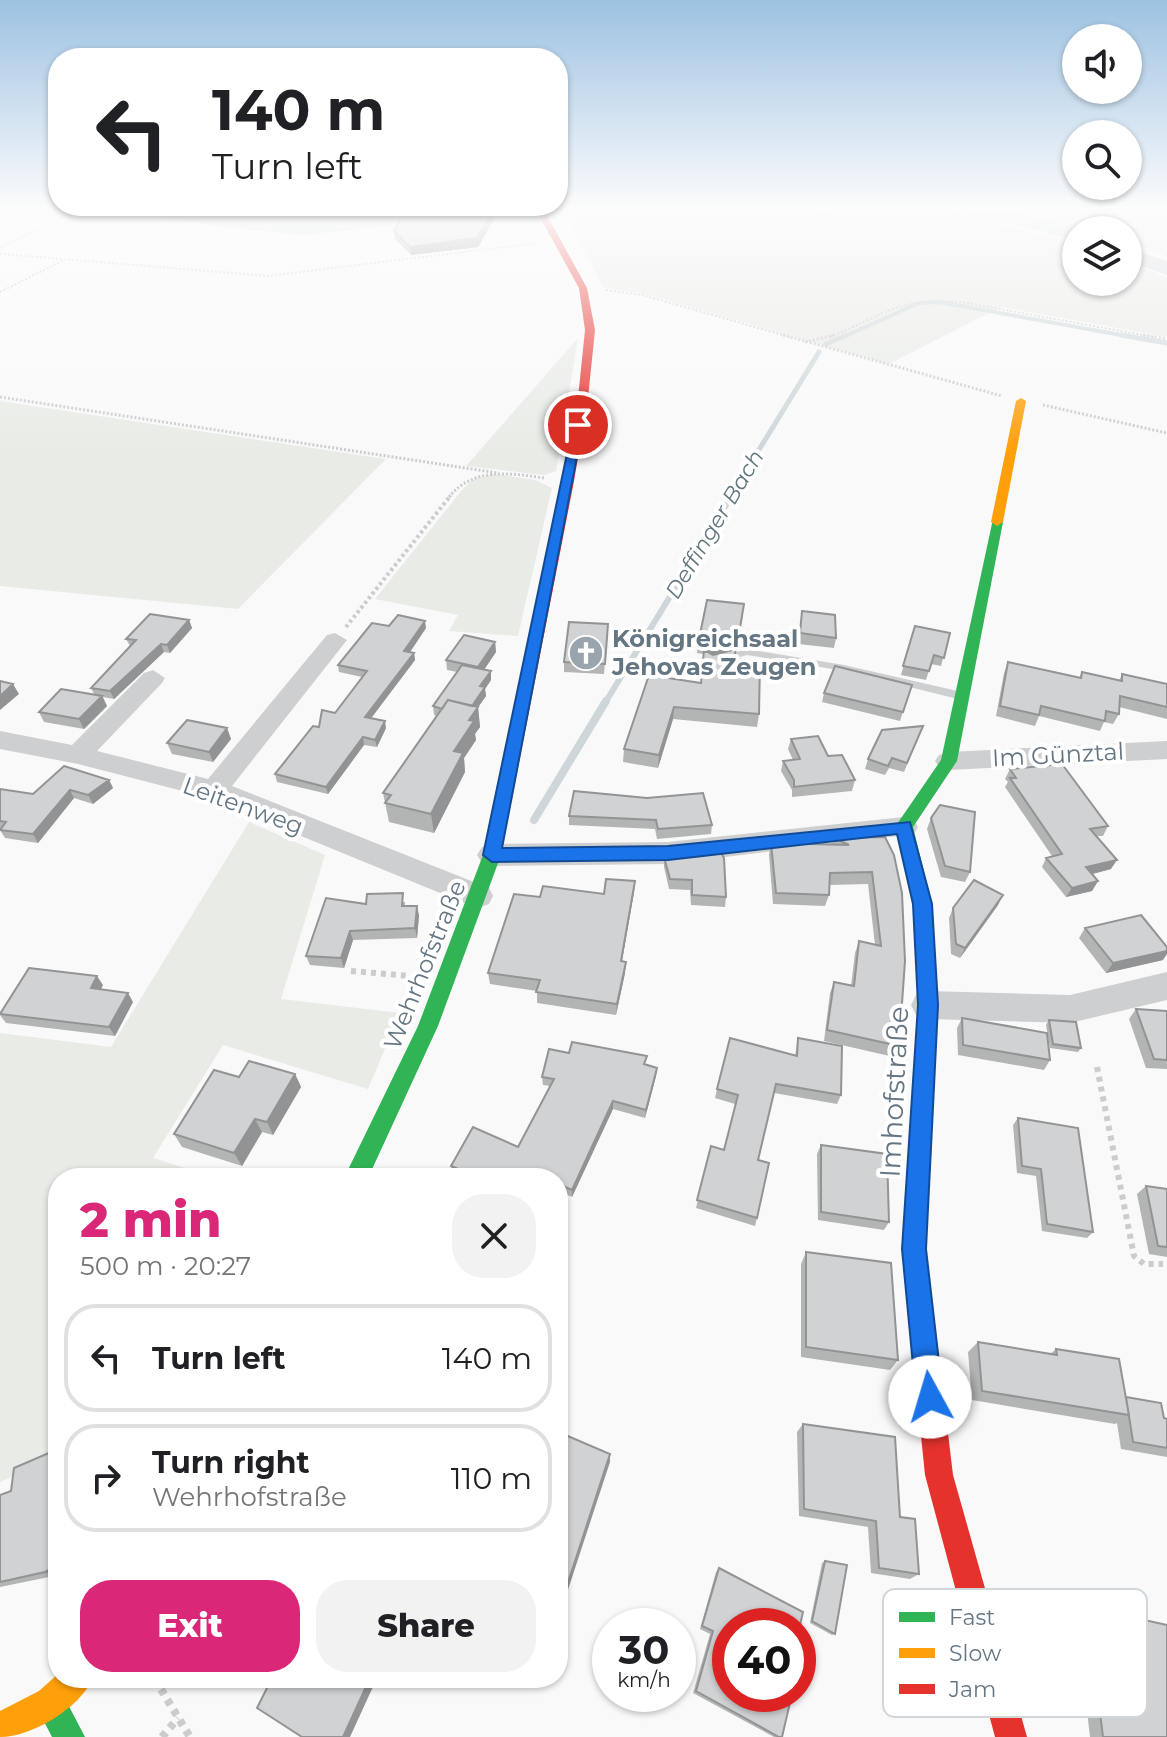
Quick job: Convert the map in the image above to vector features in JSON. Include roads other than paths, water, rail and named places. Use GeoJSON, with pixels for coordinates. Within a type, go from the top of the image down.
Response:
{"type":"FeatureCollection","features":[{"type":"Feature","properties":{"kind":"street","name":"Wehrhofstraße"},"geometry":{"type":"LineString","coordinates":[[361,1168],[404,1081],[447,980],[492,855],[583,398],[590,330],[584,291]]}},
{"type":"Feature","properties":{"kind":"street"},"geometry":{"type":"LineString","coordinates":[[492,855],[668,853],[904,827],[949,761],[1021,401]]}},
{"type":"Feature","properties":{"kind":"street"},"geometry":{"type":"LineString","coordinates":[[214,790],[335,640]]}},
{"type":"Feature","properties":{"kind":"street"},"geometry":{"type":"LineString","coordinates":[[78,755],[153,678]]}},
{"type":"Feature","properties":{"kind":"street","name":"Leitenweg"},"geometry":{"type":"LineString","coordinates":[[0,740],[78,755],[214,790],[478,896]]}},
{"type":"Feature","properties":{"kind":"street","name":"Im Günztal"},"geometry":{"type":"LineString","coordinates":[[949,761],[1167,750]]}},
{"type":"Feature","properties":{"kind":"street","name":"Imhofstraße"},"geometry":{"type":"LineString","coordinates":[[904,827],[923,904],[928,1005],[914,1249],[939,1475],[970,1589]]}},
{"type":"Feature","properties":{"kind":"street"},"geometry":{"type":"LineString","coordinates":[[928,1005],[1070,1009],[1167,986]]}},
{"type":"Feature","properties":{"kind":"street"},"geometry":{"type":"LineString","coordinates":[[0,1728],[50,1702],[66,1688]]}},
{"type":"Feature","properties":{"kind":"street"},"geometry":{"type":"LineString","coordinates":[[50,1702],[69,1737]]}},
{"type":"Feature","properties":{"kind":"street","name":"Imhofstraße"},"geometry":{"type":"LineString","coordinates":[[1006,1717],[1011,1737]]}},
{"type":"Feature","properties":{"kind":"lane"},"geometry":{"type":"LineString","coordinates":[[711,662],[746,652],[844,668],[963,696]]}},
{"type":"Feature","properties":{"kind":"waterway","name":"Deffinger Bach"},"geometry":{"type":"LineString","coordinates":[[843,337],[919,303],[939,302],[1132,337]]}},
{"type":"Feature","properties":{"kind":"waterway","name":"Deffinger Bach"},"geometry":{"type":"LineString","coordinates":[[826,344],[847,335]]}},
{"type":"Feature","properties":{"kind":"waterway","name":"Deffinger Bach"},"geometry":{"type":"LineString","coordinates":[[1121,335],[1167,343]]}},
{"type":"Feature","properties":{"kind":"waterway","name":"Deffinger Bach"},"geometry":{"type":"LineString","coordinates":[[730,497],[819,352]]}},
{"type":"Feature","properties":{"kind":"waterway","name":"Deffinger Bach"},"geometry":{"type":"LineString","coordinates":[[605,703],[732,495]]}},
{"type":"Feature","properties":{"kind":"waterway","name":"Deffinger Bach"},"geometry":{"type":"LineString","coordinates":[[534,820],[606,701]]}},
{"type":"Feature","properties":{"kind":"place","name":"Königreichsaal Jehovas Zeugen"},"geometry":{"type":"Point","coordinates":[586,653]}}]}
